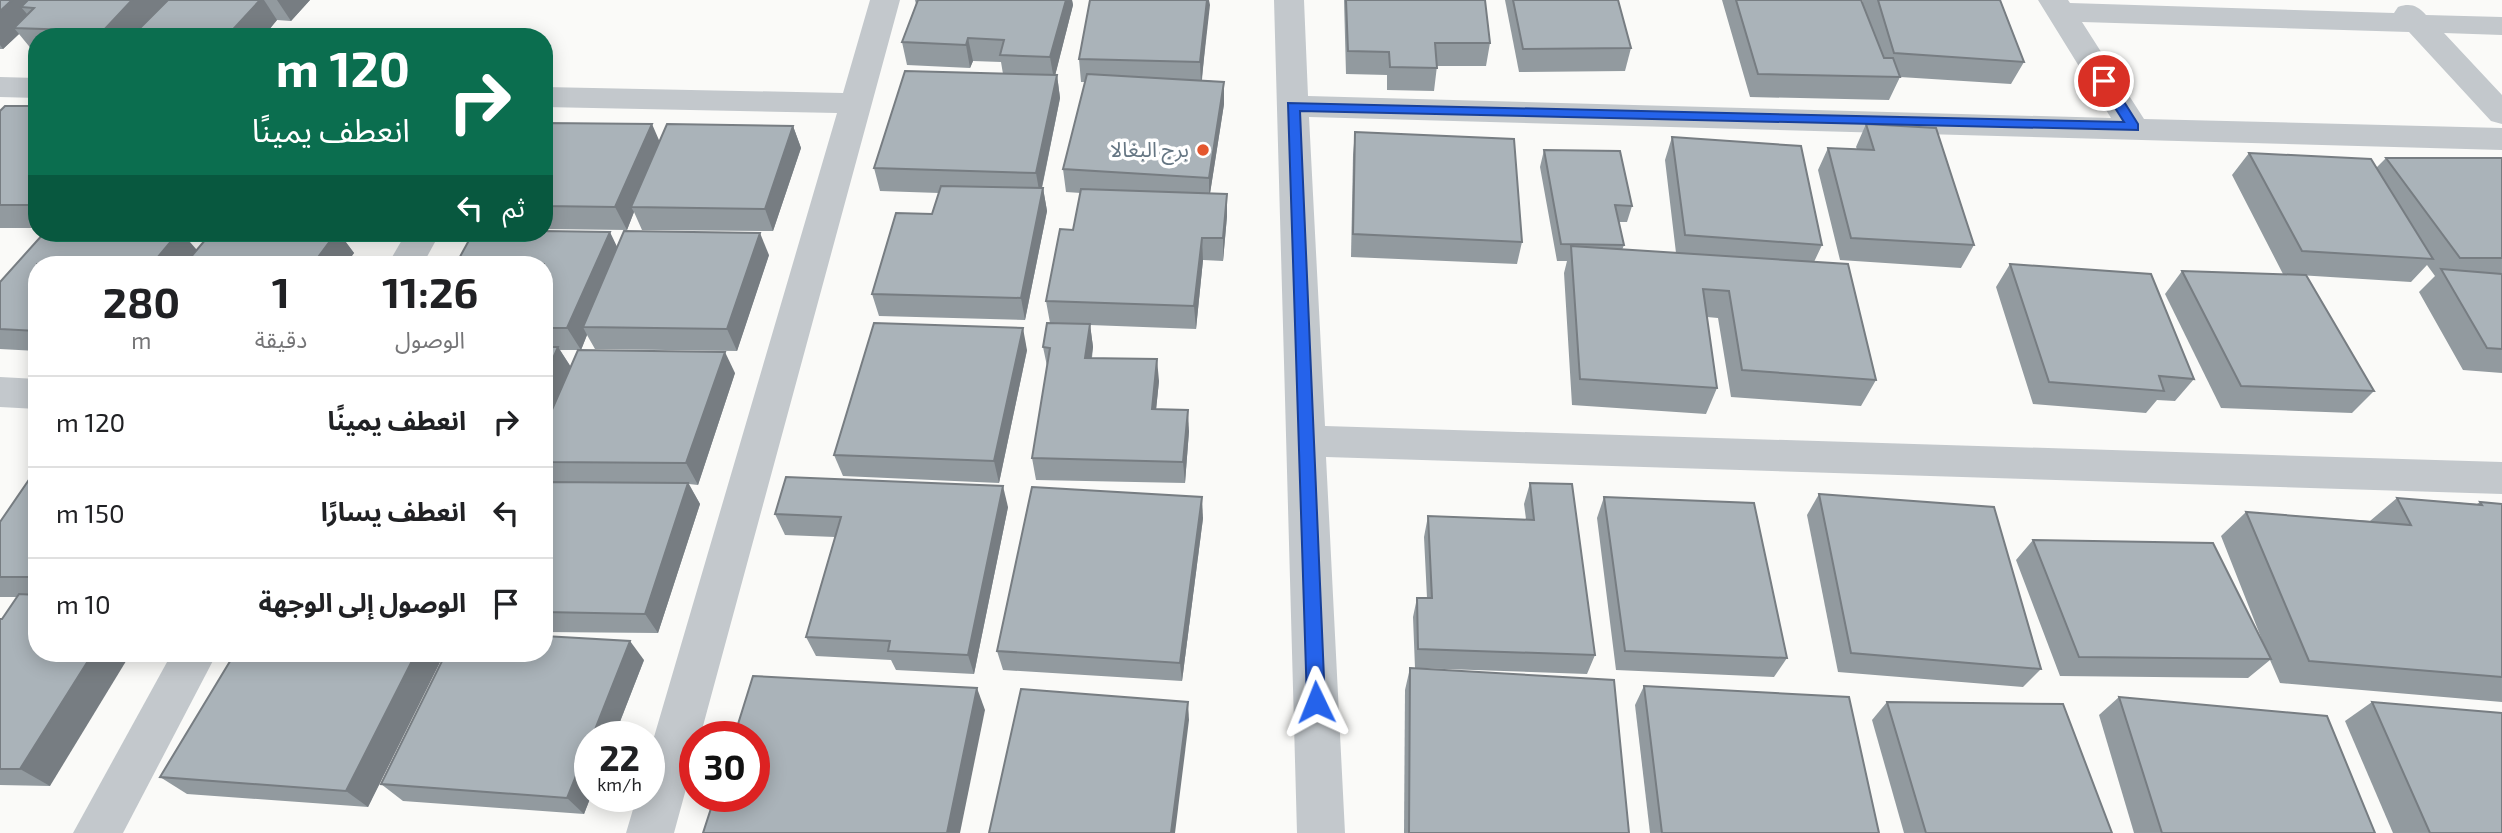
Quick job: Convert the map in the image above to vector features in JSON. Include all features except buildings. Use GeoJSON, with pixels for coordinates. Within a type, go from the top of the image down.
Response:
{"type":"FeatureCollection","features":[{"type":"Feature","properties":{"kind":"street"},"geometry":{"type":"LineString","coordinates":[[650,833],[885,0]]}},
{"type":"Feature","properties":{"kind":"street"},"geometry":{"type":"LineString","coordinates":[[1289,0],[1321,833]]}},
{"type":"Feature","properties":{"kind":"street"},"geometry":{"type":"LineString","coordinates":[[2396,0],[2502,114]]}},
{"type":"Feature","properties":{"kind":"street"},"geometry":{"type":"LineString","coordinates":[[2057,6],[2133,127]]}},
{"type":"Feature","properties":{"kind":"street"},"geometry":{"type":"LineString","coordinates":[[2057,6],[2502,26]]}},
{"type":"Feature","properties":{"kind":"street"},"geometry":{"type":"LineString","coordinates":[[0,87],[28,88]]}},
{"type":"Feature","properties":{"kind":"street"},"geometry":{"type":"LineString","coordinates":[[553,97],[856,103]]}},
{"type":"Feature","properties":{"kind":"street"},"geometry":{"type":"LineString","coordinates":[[1293,106],[2502,139]]}},
{"type":"Feature","properties":{"kind":"street"},"geometry":{"type":"LineString","coordinates":[[0,392],[28,394]]}},
{"type":"Feature","properties":{"kind":"street"},"geometry":{"type":"LineString","coordinates":[[1306,441],[2502,478]]}},
{"type":"Feature","properties":{"kind":"street"},"geometry":{"type":"LineString","coordinates":[[97,833],[190,662]]}},
{"type":"Feature","properties":{"kind":"place","name":"برج البغالا"},"geometry":{"type":"Point","coordinates":[1203,150]}},
{"type":"Feature","properties":{"kind":"route"},"geometry":{"type":"LineString","coordinates":[[1316,702],[1293,106],[2133,127],[2104,81]]}}]}
